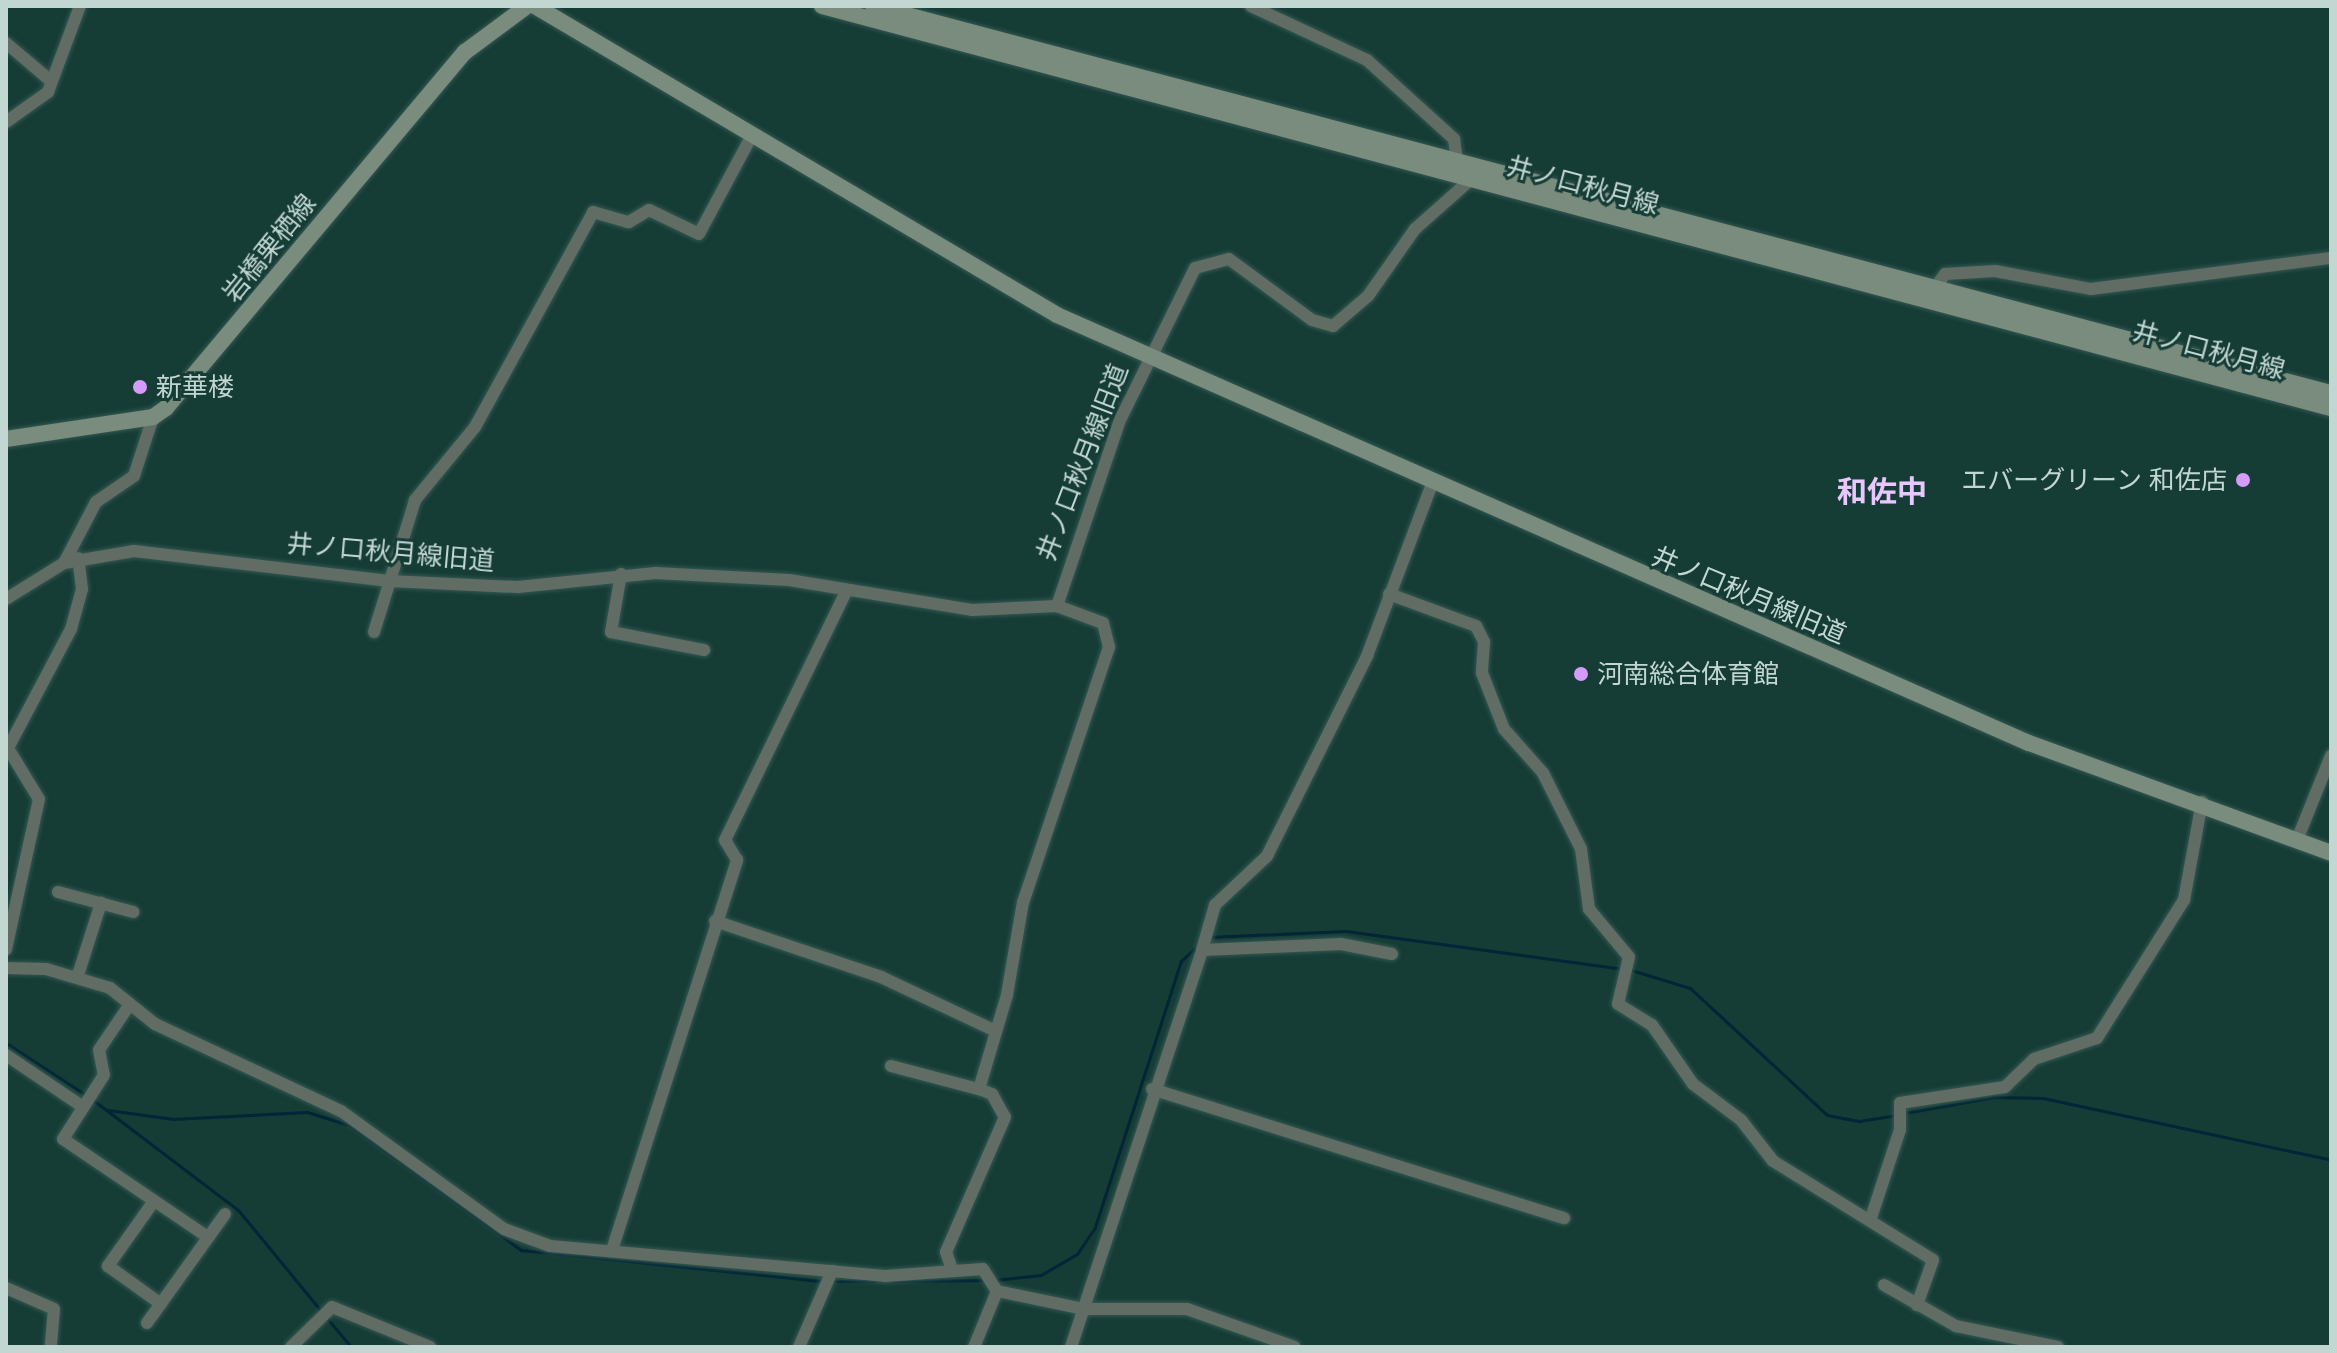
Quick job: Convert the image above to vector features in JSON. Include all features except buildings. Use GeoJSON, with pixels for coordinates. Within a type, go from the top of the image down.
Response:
{"type":"FeatureCollection","features":[{"type":"Feature","properties":{"kind":"main road","name":"岩橋栗栖線"},"geometry":{"type":"LineString","coordinates":[[6,439],[153,417],[182,395],[465,52],[527,6]]}},
{"type":"Feature","properties":{"kind":"main road"},"geometry":{"type":"LineString","coordinates":[[535,6],[1030,301],[1148,357]]}},
{"type":"Feature","properties":{"kind":"main road","name":"井ノ口秋月線"},"geometry":{"type":"LineString","coordinates":[[822,6],[879,10],[1482,166],[2331,408]]}},
{"type":"Feature","properties":{"kind":"main road","name":"井ノ口秋月線"},"geometry":{"type":"LineString","coordinates":[[879,10],[1474,182],[2331,393]]}},
{"type":"Feature","properties":{"kind":"main road","name":"井ノ口秋月線旧道"},"geometry":{"type":"LineString","coordinates":[[1148,357],[2029,743],[2202,802],[2331,853]]}},
{"type":"Feature","properties":{"kind":"street"},"geometry":{"type":"LineString","coordinates":[[6,122],[48,92],[80,6]]}},
{"type":"Feature","properties":{"kind":"street"},"geometry":{"type":"LineString","coordinates":[[1251,6],[1367,60],[1454,139],[1457,161]]}},
{"type":"Feature","properties":{"kind":"street"},"geometry":{"type":"LineString","coordinates":[[6,43],[51,81]]}},
{"type":"Feature","properties":{"kind":"street"},"geometry":{"type":"LineString","coordinates":[[374,632],[415,500],[475,427],[593,212],[629,222],[649,210],[699,234],[751,137]]}},
{"type":"Feature","properties":{"kind":"street"},"geometry":{"type":"LineString","coordinates":[[1148,357],[1195,268],[1219,258],[1312,320],[1333,326],[1368,296],[1415,229],[1474,182],[1482,166]]}},
{"type":"Feature","properties":{"kind":"street"},"geometry":{"type":"LineString","coordinates":[[1930,293],[1945,274],[1995,271],[2091,289],[2331,258]]}},
{"type":"Feature","properties":{"kind":"street","name":"井ノ口秋月線旧道"},"geometry":{"type":"LineString","coordinates":[[6,599],[64,563],[78,558],[134,551],[389,581],[518,587],[621,574],[789,580],[972,610],[1057,606],[1148,357]]}},
{"type":"Feature","properties":{"kind":"street"},"geometry":{"type":"LineString","coordinates":[[64,563],[96,502],[134,476],[153,417]]}},
{"type":"Feature","properties":{"kind":"street"},"geometry":{"type":"LineString","coordinates":[[1071,1347],[1152,1089],[1215,905],[1267,856],[1367,656],[1432,484]]}},
{"type":"Feature","properties":{"kind":"street"},"geometry":{"type":"LineString","coordinates":[[6,949],[39,799],[7,747],[71,629],[82,589],[78,558]]}},
{"type":"Feature","properties":{"kind":"street"},"geometry":{"type":"LineString","coordinates":[[621,574],[611,632],[704,650]]}},
{"type":"Feature","properties":{"kind":"street"},"geometry":{"type":"LineString","coordinates":[[612,1250],[737,860],[725,840],[847,590]]}},
{"type":"Feature","properties":{"kind":"street"},"geometry":{"type":"LineString","coordinates":[[1389,594],[1476,626],[1484,642],[1482,673],[1504,729],[1543,773],[1581,849],[1589,909],[1629,957],[1618,1004],[1652,1025],[1708,1098],[1741,1120],[1773,1161],[1871,1218],[1933,1260],[1917,1305]]}},
{"type":"Feature","properties":{"kind":"street"},"geometry":{"type":"LineString","coordinates":[[982,1090],[1023,902],[1109,647],[1103,623],[1057,606]]}},
{"type":"Feature","properties":{"kind":"street"},"geometry":{"type":"LineString","coordinates":[[2297,840],[2331,756]]}},
{"type":"Feature","properties":{"kind":"street"},"geometry":{"type":"LineString","coordinates":[[1871,1218],[1900,1130],[1900,1103],[2005,1087],[2034,1059],[2097,1038],[2184,900],[2202,802]]}},
{"type":"Feature","properties":{"kind":"street"},"geometry":{"type":"LineString","coordinates":[[58,892],[133,912]]}},
{"type":"Feature","properties":{"kind":"street"},"geometry":{"type":"LineString","coordinates":[[78,975],[101,903]]}},
{"type":"Feature","properties":{"kind":"street"},"geometry":{"type":"LineString","coordinates":[[715,921],[881,977],[996,1031]]}},
{"type":"Feature","properties":{"kind":"street"},"geometry":{"type":"LineString","coordinates":[[1202,950],[1341,944],[1392,954]]}},
{"type":"Feature","properties":{"kind":"street"},"geometry":{"type":"LineString","coordinates":[[6,968],[78,975],[130,1004],[155,1024],[341,1111],[504,1229],[550,1246],[832,1271],[983,1269],[996,1289],[1083,1309],[1187,1309],[1295,1347]]}},
{"type":"Feature","properties":{"kind":"street"},"geometry":{"type":"LineString","coordinates":[[130,1004],[99,1050],[104,1075],[63,1139],[208,1237]]}},
{"type":"Feature","properties":{"kind":"street"},"geometry":{"type":"LineString","coordinates":[[6,1055],[83,1107]]}},
{"type":"Feature","properties":{"kind":"street"},"geometry":{"type":"LineString","coordinates":[[891,1066],[982,1090],[1005,1117],[946,1252],[952,1269]]}},
{"type":"Feature","properties":{"kind":"street"},"geometry":{"type":"LineString","coordinates":[[1152,1089],[1564,1218]]}},
{"type":"Feature","properties":{"kind":"street"},"geometry":{"type":"LineString","coordinates":[[154,1201],[108,1266],[161,1304]]}},
{"type":"Feature","properties":{"kind":"street"},"geometry":{"type":"LineString","coordinates":[[147,1323],[225,1214]]}},
{"type":"Feature","properties":{"kind":"street"},"geometry":{"type":"LineString","coordinates":[[799,1347],[832,1271]]}},
{"type":"Feature","properties":{"kind":"street"},"geometry":{"type":"LineString","coordinates":[[1884,1285],[1917,1305],[1995,1338],[2058,1347]]}},
{"type":"Feature","properties":{"kind":"street"},"geometry":{"type":"LineString","coordinates":[[6,1288],[54,1309],[51,1347]]}},
{"type":"Feature","properties":{"kind":"street"},"geometry":{"type":"LineString","coordinates":[[974,1347],[996,1289]]}},
{"type":"Feature","properties":{"kind":"street"},"geometry":{"type":"LineString","coordinates":[[291,1347],[332,1307],[430,1347]]}},
{"type":"Feature","properties":{"kind":"waterway"},"geometry":{"type":"LineString","coordinates":[[1211,937],[1346,931],[1623,969]]}},
{"type":"Feature","properties":{"kind":"waterway"},"geometry":{"type":"LineString","coordinates":[[994,1280],[1041,1275],[1077,1254],[1095,1227],[1181,961],[1200,943]]}},
{"type":"Feature","properties":{"kind":"waterway"},"geometry":{"type":"LineString","coordinates":[[1631,970],[1690,988],[1827,1115],[1859,1121],[1896,1115]]}},
{"type":"Feature","properties":{"kind":"waterway"},"geometry":{"type":"LineString","coordinates":[[6,1043],[87,1096]]}},
{"type":"Feature","properties":{"kind":"waterway"},"geometry":{"type":"LineString","coordinates":[[1904,1113],[1995,1097],[2043,1098],[2331,1160]]}},
{"type":"Feature","properties":{"kind":"waterway"},"geometry":{"type":"LineString","coordinates":[[93,1100],[239,1211],[321,1311]]}},
{"type":"Feature","properties":{"kind":"waterway"},"geometry":{"type":"LineString","coordinates":[[108,1110],[173,1119],[307,1112],[349,1125],[521,1250],[822,1281]]}},
{"type":"Feature","properties":{"kind":"waterway"},"geometry":{"type":"LineString","coordinates":[[894,1281],[986,1280]]}},
{"type":"Feature","properties":{"kind":"waterway"},"geometry":{"type":"LineString","coordinates":[[834,1281],[874,1281]]}},
{"type":"Feature","properties":{"kind":"waterway"},"geometry":{"type":"LineString","coordinates":[[326,1317],[351,1347]]}},
{"type":"Feature","properties":{"kind":"place","name":"新華楼"},"geometry":{"type":"Point","coordinates":[140,387]}},
{"type":"Feature","properties":{"kind":"place","name":"エバーグリーン 和佐店"},"geometry":{"type":"Point","coordinates":[2243,480]}},
{"type":"Feature","properties":{"kind":"place","name":"河南総合体育館"},"geometry":{"type":"Point","coordinates":[1581,674]}},
{"type":"Feature","properties":{"kind":"district","name":"和佐中"},"geometry":{"type":"Point","coordinates":[1882,491]}}]}
